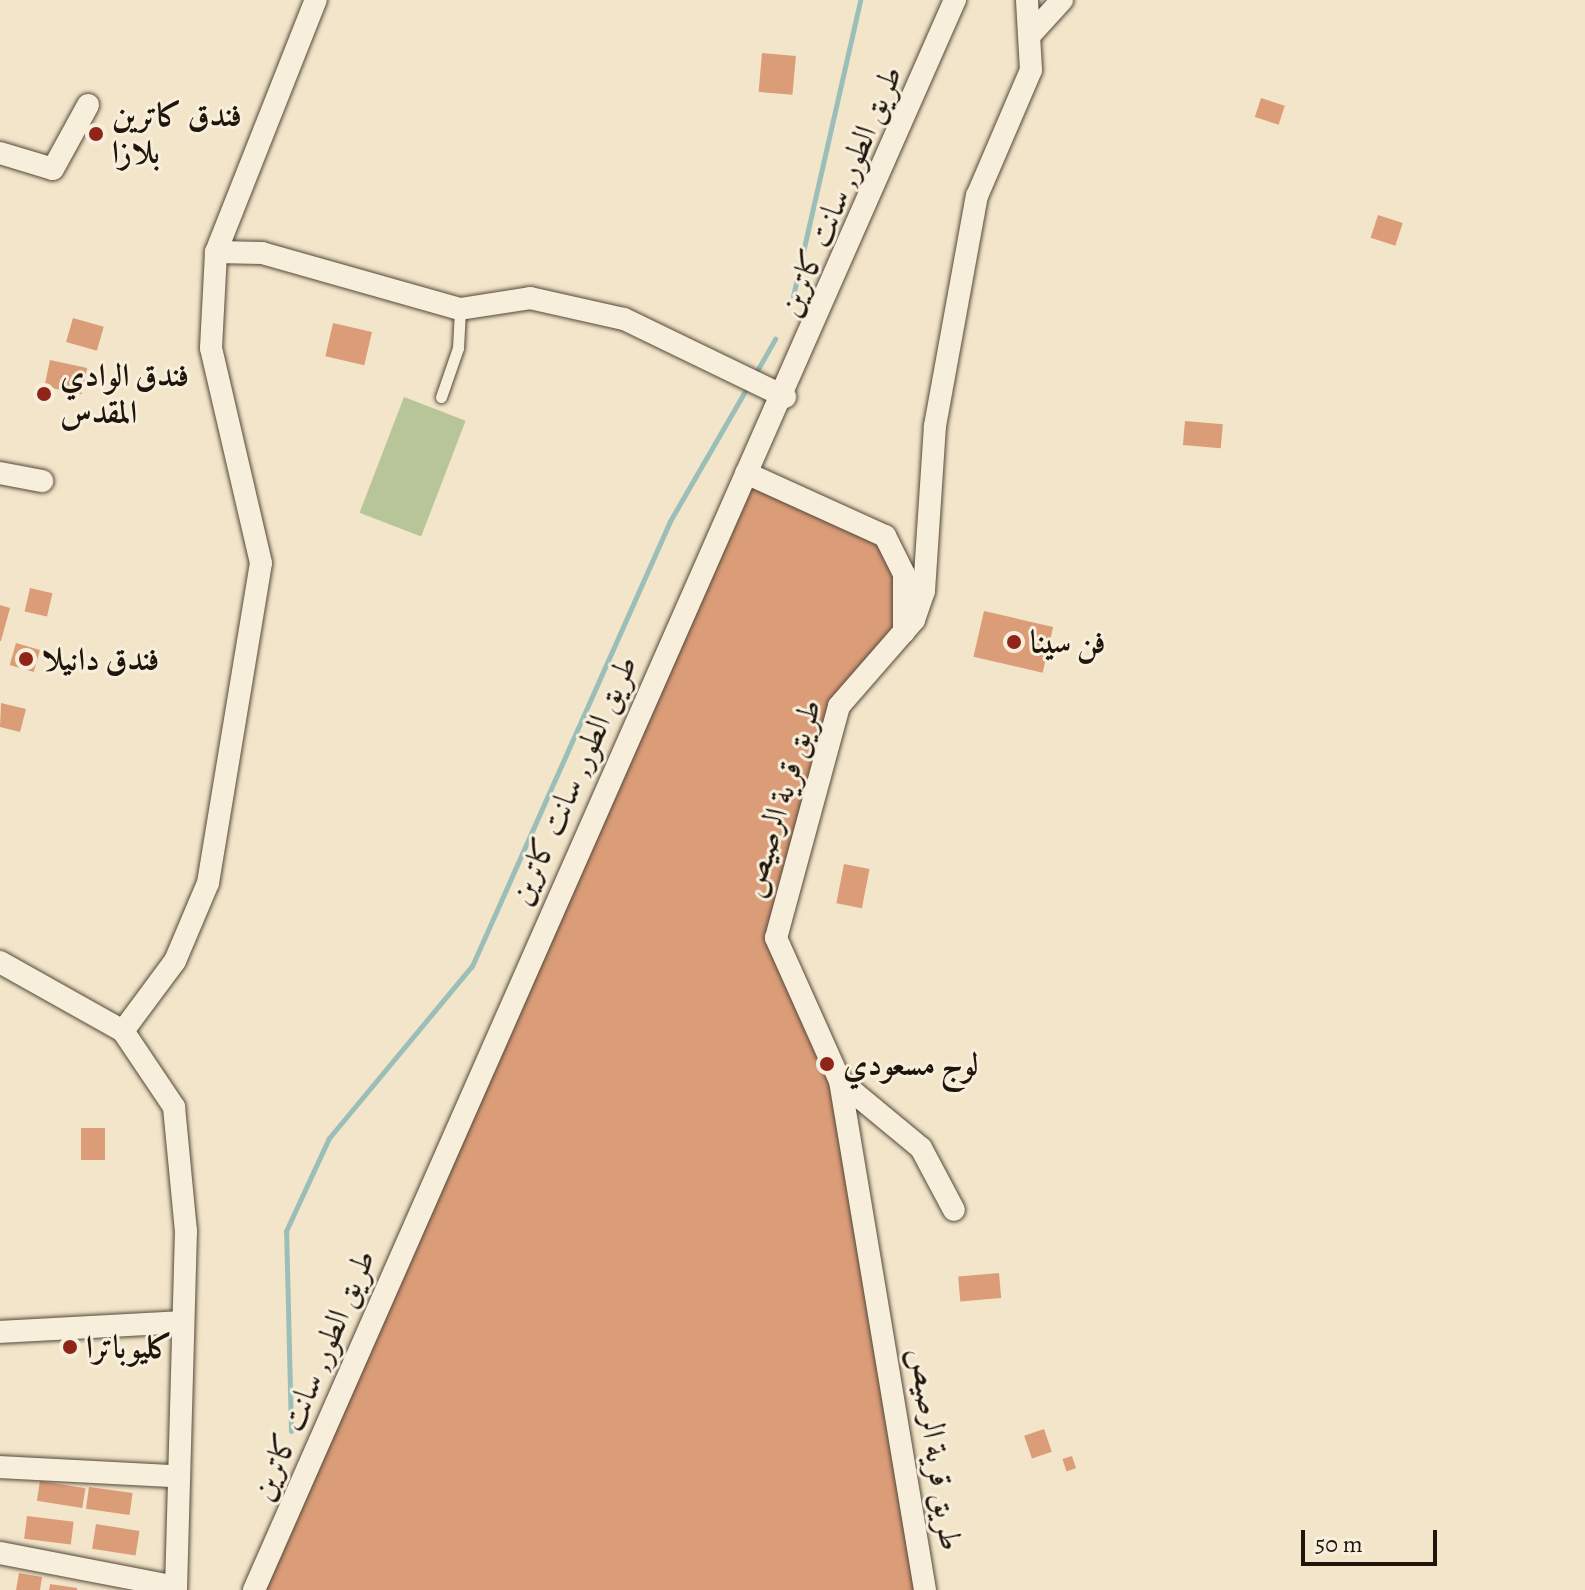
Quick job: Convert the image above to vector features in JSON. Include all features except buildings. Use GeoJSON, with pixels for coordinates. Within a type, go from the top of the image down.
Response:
{"type":"FeatureCollection","features":[{"type":"Feature","properties":{"kind":"street"},"geometry":{"type":"LineString","coordinates":[[123,1031],[175,961],[208,883],[261,563],[211,348],[216,252],[316,0]]}},
{"type":"Feature","properties":{"kind":"street","name":"طريق الطور, سانت كاترين"},"geometry":{"type":"LineString","coordinates":[[254,1590],[746,473],[785,397],[955,0]]}},
{"type":"Feature","properties":{"kind":"street","name":"طريق قرية الرصيص"},"geometry":{"type":"LineString","coordinates":[[925,1590],[840,1081],[784,967],[777,923],[839,706],[904,632],[924,591],[933,440],[977,196],[1027,87],[1031,34],[1027,0]]}},
{"type":"Feature","properties":{"kind":"street"},"geometry":{"type":"LineString","coordinates":[[1031,34],[1062,0]]}},
{"type":"Feature","properties":{"kind":"street"},"geometry":{"type":"LineString","coordinates":[[0,153],[53,169],[88,105]]}},
{"type":"Feature","properties":{"kind":"street"},"geometry":{"type":"LineString","coordinates":[[216,252],[262,253],[460,309],[530,298],[624,319],[785,397]]}},
{"type":"Feature","properties":{"kind":"street"},"geometry":{"type":"LineString","coordinates":[[0,473],[42,481]]}},
{"type":"Feature","properties":{"kind":"street"},"geometry":{"type":"LineString","coordinates":[[746,473],[885,536],[904,574],[904,632]]}},
{"type":"Feature","properties":{"kind":"street"},"geometry":{"type":"LineString","coordinates":[[0,962],[123,1031],[161,1079],[182,1137],[182,1322],[174,1476],[176,1589],[89,1582],[0,1553]]}},
{"type":"Feature","properties":{"kind":"street"},"geometry":{"type":"LineString","coordinates":[[840,1081],[921,1148],[954,1210]]}},
{"type":"Feature","properties":{"kind":"street"},"geometry":{"type":"LineString","coordinates":[[0,1332],[182,1322]]}},
{"type":"Feature","properties":{"kind":"street"},"geometry":{"type":"LineString","coordinates":[[0,1464],[174,1476]]}},
{"type":"Feature","properties":{"kind":"lane"},"geometry":{"type":"LineString","coordinates":[[441,397],[458,348],[460,309]]}},
{"type":"Feature","properties":{"kind":"green space"},"geometry":{"type":"Polygon","coordinates":[[[404,397],[466,421],[421,536],[360,513],[404,397]]]}},
{"type":"Feature","properties":{"kind":"waterway"},"geometry":{"type":"LineString","coordinates":[[793,296],[860,0]]}},
{"type":"Feature","properties":{"kind":"waterway"},"geometry":{"type":"LineString","coordinates":[[754,376],[775,339]]}},
{"type":"Feature","properties":{"kind":"waterway"},"geometry":{"type":"LineString","coordinates":[[291,1431],[286,1231],[329,1138],[472,966],[670,521],[749,384]]}},
{"type":"Feature","properties":{"kind":"place","name":"فندق كاترين بلازا"},"geometry":{"type":"Point","coordinates":[96,134]}},
{"type":"Feature","properties":{"kind":"place","name":"فندق الوادي المقدس"},"geometry":{"type":"Point","coordinates":[44,394]}},
{"type":"Feature","properties":{"kind":"place","name":"فن سينا"},"geometry":{"type":"Point","coordinates":[1014,642]}},
{"type":"Feature","properties":{"kind":"place","name":"فندق دانيلا"},"geometry":{"type":"Point","coordinates":[26,659]}},
{"type":"Feature","properties":{"kind":"place","name":"لوج مسعودي"},"geometry":{"type":"Point","coordinates":[827,1064]}},
{"type":"Feature","properties":{"kind":"place","name":"كليوباترا"},"geometry":{"type":"Point","coordinates":[70,1347]}}]}
